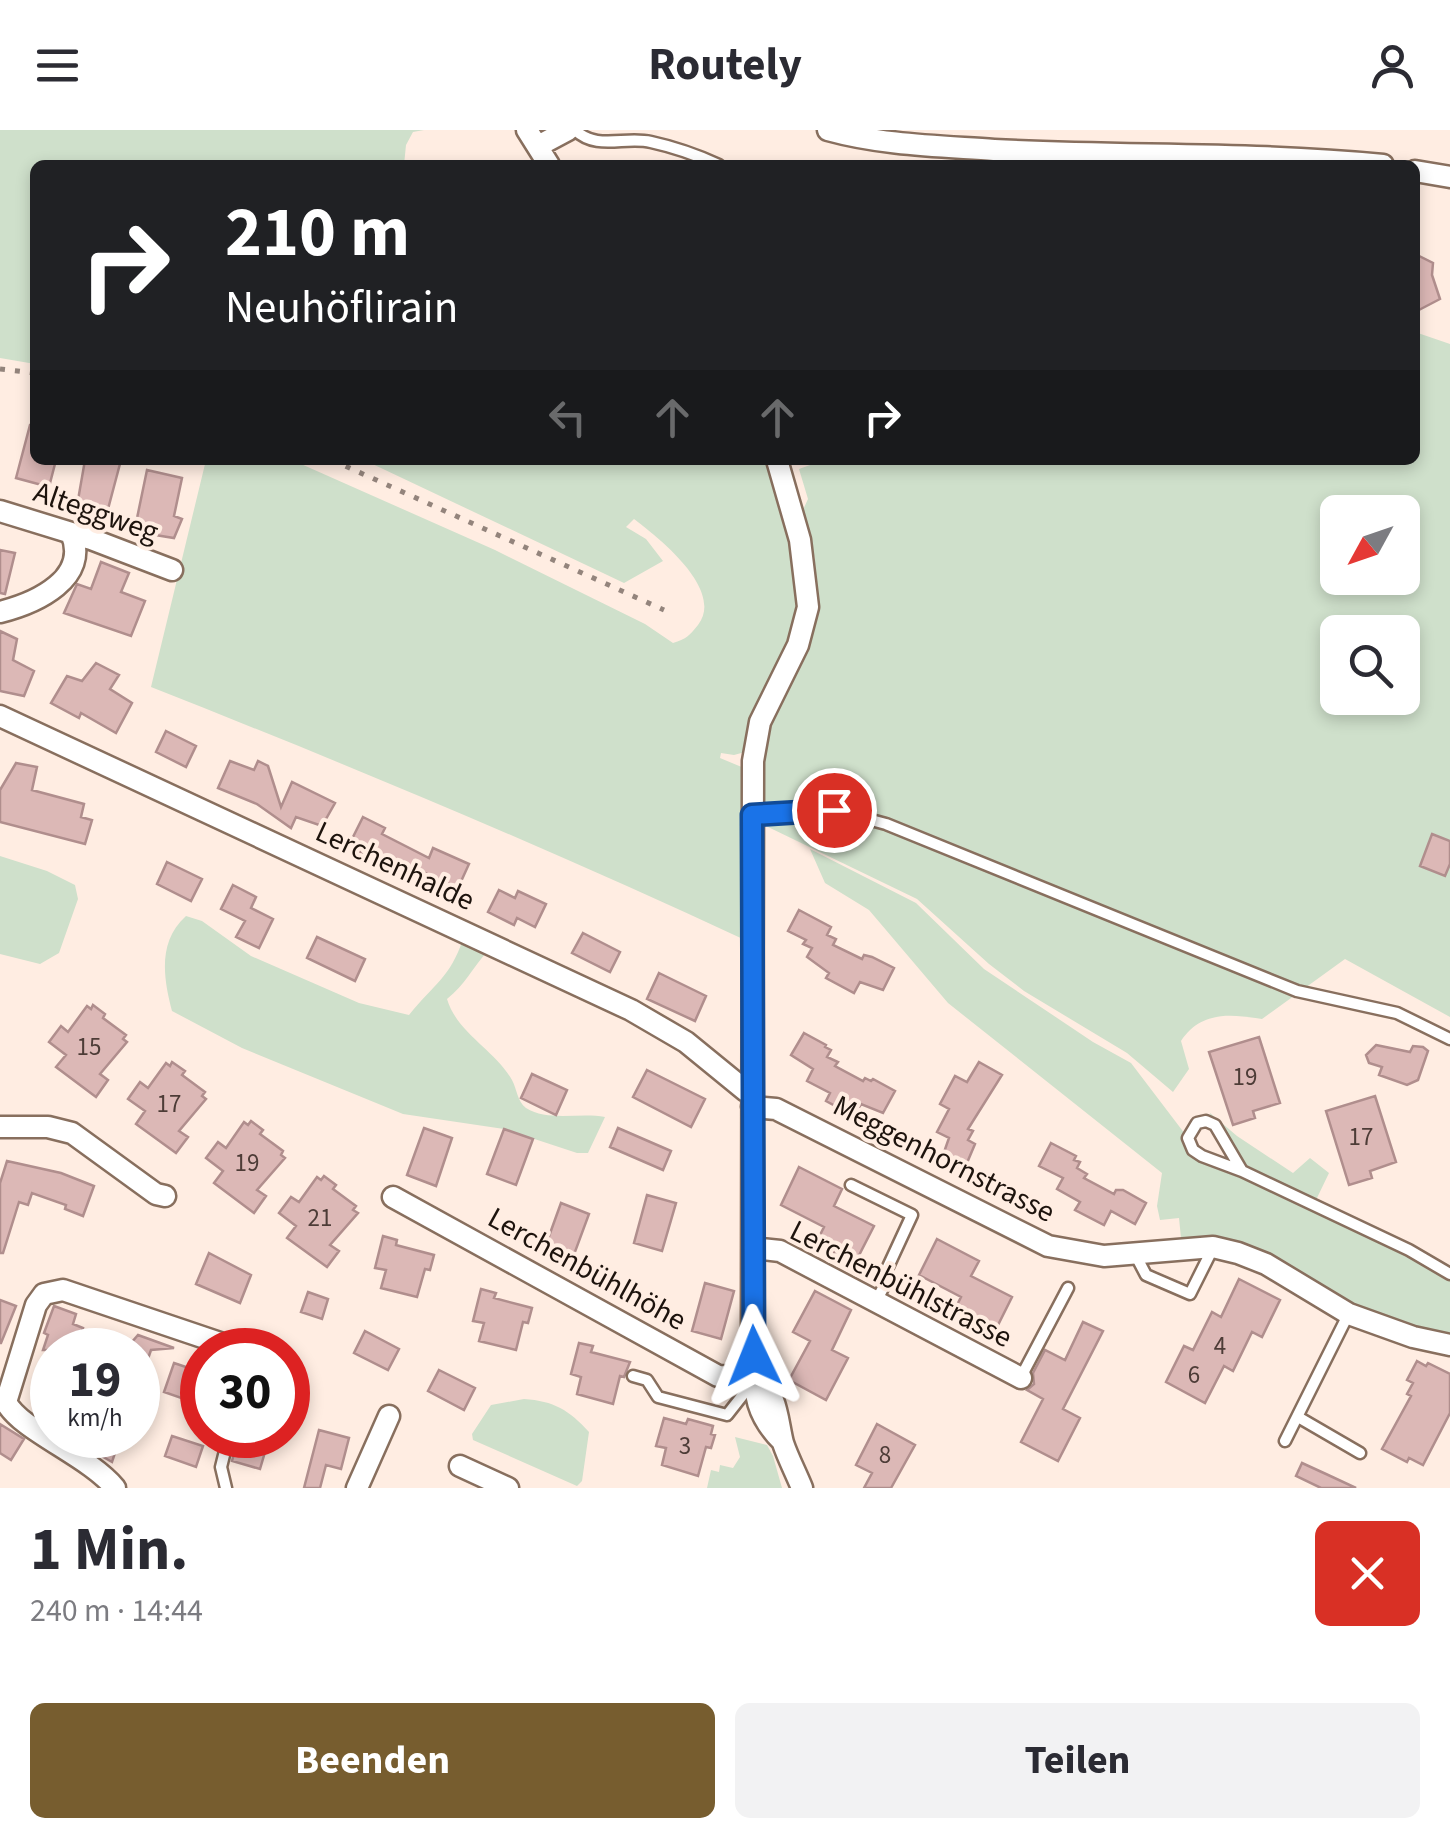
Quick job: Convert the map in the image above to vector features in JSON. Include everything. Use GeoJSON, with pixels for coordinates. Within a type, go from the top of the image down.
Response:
{"type":"FeatureCollection","features":[{"type":"Feature","properties":{"kind":"street"},"geometry":{"type":"LineString","coordinates":[[546,160],[533,138],[572,130]]}},
{"type":"Feature","properties":{"kind":"street"},"geometry":{"type":"LineString","coordinates":[[828,130],[916,145],[1087,155],[1279,156],[1325,160]]}},
{"type":"Feature","properties":{"kind":"street"},"geometry":{"type":"LineString","coordinates":[[1420,172],[1450,178]]}},
{"type":"Feature","properties":{"kind":"street","name":"Lerchenbühlstrasse"},"geometry":{"type":"LineString","coordinates":[[778,465],[800,540],[808,607],[798,645],[760,722],[752,761],[752,1336],[756,1378],[768,1386],[782,1423],[782,1440],[802,1488]]}},
{"type":"Feature","properties":{"kind":"street","name":"Alteggweg"},"geometry":{"type":"LineString","coordinates":[[0,511],[172,570]]}},
{"type":"Feature","properties":{"kind":"street"},"geometry":{"type":"LineString","coordinates":[[0,612],[48,595],[66,576],[77,552],[72,533]]}},
{"type":"Feature","properties":{"kind":"street","name":"Lerchenhalde"},"geometry":{"type":"LineString","coordinates":[[0,716],[631,1010],[686,1042],[752,1099]]}},
{"type":"Feature","properties":{"kind":"street","name":"Meggenhornstrasse"},"geometry":{"type":"LineString","coordinates":[[752,1099],[1048,1246],[1104,1256],[1213,1247],[1266,1264],[1349,1314],[1450,1345]]}},
{"type":"Feature","properties":{"kind":"street"},"geometry":{"type":"LineString","coordinates":[[0,1127],[48,1127],[72,1133],[156,1194],[165,1196]]}},
{"type":"Feature","properties":{"kind":"street","name":"Lerchenbühlhöhe"},"geometry":{"type":"LineString","coordinates":[[393,1197],[718,1376],[756,1378]]}},
{"type":"Feature","properties":{"kind":"street","name":"Lerchenbühlstrasse"},"geometry":{"type":"LineString","coordinates":[[753,1248],[780,1251],[1021,1378]]}},
{"type":"Feature","properties":{"kind":"street"},"geometry":{"type":"LineString","coordinates":[[115,1488],[92,1465],[18,1416],[6,1402],[36,1305],[44,1294],[64,1290],[180,1329]]}},
{"type":"Feature","properties":{"kind":"street"},"geometry":{"type":"LineString","coordinates":[[357,1488],[388,1416]]}},
{"type":"Feature","properties":{"kind":"street"},"geometry":{"type":"LineString","coordinates":[[460,1466],[503,1487]]}},
{"type":"Feature","properties":{"kind":"lane"},"geometry":{"type":"LineString","coordinates":[[572,130],[584,139],[608,143],[640,135],[708,160]]}},
{"type":"Feature","properties":{"kind":"lane"},"geometry":{"type":"LineString","coordinates":[[752,815],[834,810],[886,824],[1297,992],[1397,1013],[1450,1039]]}},
{"type":"Feature","properties":{"kind":"lane"},"geometry":{"type":"LineString","coordinates":[[1242,1171],[1215,1125],[1206,1120],[1197,1123],[1188,1138],[1194,1150],[1409,1250],[1450,1274]]}},
{"type":"Feature","properties":{"kind":"lane"},"geometry":{"type":"LineString","coordinates":[[851,1185],[912,1215],[886,1269],[888,1279],[876,1301]]}},
{"type":"Feature","properties":{"kind":"lane"},"geometry":{"type":"LineString","coordinates":[[1135,1254],[1146,1275],[1190,1294],[1213,1247]]}},
{"type":"Feature","properties":{"kind":"lane"},"geometry":{"type":"LineString","coordinates":[[1021,1378],[1068,1288]]}},
{"type":"Feature","properties":{"kind":"lane"},"geometry":{"type":"LineString","coordinates":[[1285,1441],[1349,1314]]}},
{"type":"Feature","properties":{"kind":"lane"},"geometry":{"type":"LineString","coordinates":[[632,1376],[646,1380],[658,1397],[727,1415],[756,1378]]}},
{"type":"Feature","properties":{"kind":"lane"},"geometry":{"type":"LineString","coordinates":[[1298,1416],[1360,1453]]}},
{"type":"Feature","properties":{"kind":"lane"},"geometry":{"type":"LineString","coordinates":[[223,1458],[221,1467],[226,1488]]}},
{"type":"Feature","properties":{"kind":"green space"},"geometry":{"type":"Polygon","coordinates":[[[0,130],[424,130],[413,132],[404,160],[30,160],[30,363],[0,358],[0,130]]]}},
{"type":"Feature","properties":{"kind":"green space"},"geometry":{"type":"Polygon","coordinates":[[[1420,334],[1450,344],[1450,1017],[1345,959],[1262,1019],[1228,1016],[1198,1024],[1181,1041],[1189,1069],[1173,1092],[1127,1053],[1024,991],[917,899],[766,826],[781,818],[829,817],[955,847],[887,818],[848,809],[765,802],[769,722],[815,612],[815,559],[802,512],[808,499],[799,469],[810,465],[1420,465],[1420,334]]]}},
{"type":"Feature","properties":{"kind":"green space"},"geometry":{"type":"Polygon","coordinates":[[[205,465],[303,465],[495,550],[645,624],[673,643],[687,637],[698,625],[704,611],[703,596],[686,566],[634,519],[626,527],[646,539],[663,561],[624,583],[375,465],[768,465],[794,555],[797,603],[786,651],[756,712],[745,752],[721,753],[720,758],[744,768],[745,940],[450,809],[151,687],[205,465]]]}},
{"type":"Feature","properties":{"kind":"green space"},"geometry":{"type":"Polygon","coordinates":[[[810,849],[916,903],[984,969],[1131,1063],[1185,1134],[1190,1154],[1450,1277],[1450,1336],[1374,1314],[1237,1244],[1181,1238],[1179,1218],[1160,1220],[1157,1206],[1162,1173],[948,1003],[869,910],[825,883],[810,849]]]}},
{"type":"Feature","properties":{"kind":"green space"},"geometry":{"type":"Polygon","coordinates":[[[0,856],[75,885],[78,899],[59,953],[40,964],[0,954],[0,856]]]}},
{"type":"Feature","properties":{"kind":"green space"},"geometry":{"type":"Polygon","coordinates":[[[186,916],[202,921],[251,956],[359,1003],[409,1015],[447,972],[463,939],[488,951],[447,999],[452,1011],[467,1032],[505,1069],[526,1108],[544,1115],[605,1117],[588,1153],[577,1153],[504,1129],[403,1114],[242,1048],[172,1011],[165,960],[171,937],[186,916]]]}},
{"type":"Feature","properties":{"kind":"green space"},"geometry":{"type":"Polygon","coordinates":[[[1210,1113],[1293,1173],[1310,1158],[1329,1173],[1316,1200],[1247,1169],[1211,1120],[1210,1113]]]}},
{"type":"Feature","properties":{"kind":"green space"},"geometry":{"type":"Polygon","coordinates":[[[524,1399],[560,1408],[589,1432],[582,1481],[577,1486],[473,1440],[472,1434],[491,1405],[524,1399]]]}},
{"type":"Feature","properties":{"kind":"green space"},"geometry":{"type":"Polygon","coordinates":[[[735,1437],[767,1445],[782,1488],[707,1488],[711,1470],[719,1472],[720,1465],[733,1468],[740,1457],[735,1437]]]}},
{"type":"Feature","properties":{"kind":"building"},"geometry":{"type":"Polygon","coordinates":[[[1420,256],[1433,263],[1432,275],[1440,299],[1420,309],[1420,256]]]}},
{"type":"Feature","properties":{"kind":"building"},"geometry":{"type":"Polygon","coordinates":[[[30,425],[30,465],[55,465],[49,487],[16,478],[30,425]]]}},
{"type":"Feature","properties":{"kind":"building"},"geometry":{"type":"Polygon","coordinates":[[[84,465],[120,465],[108,509],[78,500],[84,465]]]}},
{"type":"Feature","properties":{"kind":"building"},"geometry":{"type":"Polygon","coordinates":[[[147,470],[182,478],[174,516],[182,519],[174,538],[155,535],[157,527],[136,523],[147,470]]]}},
{"type":"Feature","properties":{"kind":"building"},"geometry":{"type":"Polygon","coordinates":[[[0,550],[15,553],[5,594],[0,593],[0,550]]]}},
{"type":"Feature","properties":{"kind":"building"},"geometry":{"type":"Polygon","coordinates":[[[101,562],[129,573],[121,592],[145,601],[131,636],[64,613],[77,584],[91,589],[101,562]]]}},
{"type":"Feature","properties":{"kind":"building"},"geometry":{"type":"Polygon","coordinates":[[[0,631],[17,639],[13,660],[34,671],[24,696],[0,691],[0,631]]]}},
{"type":"Feature","properties":{"kind":"building"},"geometry":{"type":"Polygon","coordinates":[[[96,663],[119,675],[110,689],[132,703],[116,733],[81,713],[79,718],[51,703],[67,676],[82,681],[96,663]]]}},
{"type":"Feature","properties":{"kind":"building"},"geometry":{"type":"Polygon","coordinates":[[[166,731],[196,746],[186,767],[156,752],[166,731]]]}},
{"type":"Feature","properties":{"kind":"building"},"geometry":{"type":"Polygon","coordinates":[[[230,761],[254,770],[258,761],[268,766],[281,807],[292,782],[335,803],[322,826],[296,817],[291,828],[257,804],[218,788],[230,761]]]}},
{"type":"Feature","properties":{"kind":"building"},"geometry":{"type":"Polygon","coordinates":[[[16,763],[37,767],[32,790],[84,804],[81,817],[92,820],[85,844],[0,822],[0,790],[16,763]]]}},
{"type":"Feature","properties":{"kind":"building"},"geometry":{"type":"Polygon","coordinates":[[[363,817],[385,828],[382,834],[429,858],[433,848],[469,864],[458,888],[401,862],[397,871],[355,849],[350,843],[363,817]]]}},
{"type":"Feature","properties":{"kind":"building"},"geometry":{"type":"Polygon","coordinates":[[[1432,834],[1450,841],[1450,864],[1445,876],[1420,866],[1432,834]]]}},
{"type":"Feature","properties":{"kind":"building"},"geometry":{"type":"Polygon","coordinates":[[[167,862],[202,879],[191,901],[157,884],[167,862]]]}},
{"type":"Feature","properties":{"kind":"building"},"geometry":{"type":"Polygon","coordinates":[[[233,885],[256,897],[251,908],[273,919],[259,948],[236,937],[245,921],[221,909],[233,885]]]}},
{"type":"Feature","properties":{"kind":"building"},"geometry":{"type":"Polygon","coordinates":[[[499,890],[515,898],[518,891],[546,904],[535,927],[517,918],[514,925],[488,912],[499,890]]]}},
{"type":"Feature","properties":{"kind":"building"},"geometry":{"type":"Polygon","coordinates":[[[799,910],[831,927],[827,935],[836,939],[833,945],[894,968],[883,990],[860,982],[854,993],[826,978],[829,973],[807,957],[812,948],[803,944],[806,940],[788,931],[799,910]]]}},
{"type":"Feature","properties":{"kind":"building"},"geometry":{"type":"Polygon","coordinates":[[[583,933],[620,952],[610,972],[572,953],[583,933]]]}},
{"type":"Feature","properties":{"kind":"building"},"geometry":{"type":"Polygon","coordinates":[[[317,937],[365,959],[355,981],[307,958],[317,937]]]}},
{"type":"Feature","properties":{"kind":"building"},"geometry":{"type":"Polygon","coordinates":[[[659,973],[706,996],[695,1021],[647,999],[659,973]]]}},
{"type":"Feature","properties":{"kind":"building"},"geometry":{"type":"Polygon","coordinates":[[[93,1005],[126,1035],[123,1039],[127,1042],[100,1074],[108,1080],[96,1097],[56,1067],[66,1055],[49,1042],[61,1026],[68,1032],[87,1006],[91,1009],[93,1005]]]}},
{"type":"Feature","properties":{"kind":"building"},"geometry":{"type":"Polygon","coordinates":[[[804,1033],[831,1050],[827,1057],[838,1062],[835,1066],[863,1081],[873,1079],[895,1091],[883,1113],[861,1104],[854,1116],[826,1101],[830,1093],[807,1081],[813,1069],[791,1055],[804,1033]]]}},
{"type":"Feature","properties":{"kind":"building"},"geometry":{"type":"Polygon","coordinates":[[[1259,1037],[1280,1103],[1253,1111],[1255,1118],[1233,1125],[1209,1052],[1259,1037]]]}},
{"type":"Feature","properties":{"kind":"building"},"geometry":{"type":"Polygon","coordinates":[[[1376,1045],[1410,1052],[1413,1046],[1423,1047],[1428,1051],[1418,1080],[1407,1085],[1379,1075],[1382,1067],[1369,1063],[1366,1055],[1376,1045]]]}},
{"type":"Feature","properties":{"kind":"building"},"geometry":{"type":"Polygon","coordinates":[[[172,1062],[205,1092],[202,1096],[206,1099],[179,1131],[188,1137],[176,1153],[136,1124],[145,1111],[128,1099],[140,1082],[148,1088],[166,1063],[170,1066],[172,1062]]]}},
{"type":"Feature","properties":{"kind":"building"},"geometry":{"type":"Polygon","coordinates":[[[979,1062],[1002,1075],[968,1129],[973,1131],[968,1140],[975,1144],[964,1170],[942,1158],[949,1138],[937,1132],[949,1109],[940,1104],[955,1076],[967,1082],[979,1062]]]}},
{"type":"Feature","properties":{"kind":"building"},"geometry":{"type":"Polygon","coordinates":[[[647,1070],[705,1099],[691,1127],[633,1097],[647,1070]]]}},
{"type":"Feature","properties":{"kind":"building"},"geometry":{"type":"Polygon","coordinates":[[[532,1074],[567,1090],[556,1115],[521,1098],[532,1074]]]}},
{"type":"Feature","properties":{"kind":"building"},"geometry":{"type":"Polygon","coordinates":[[[1375,1096],[1396,1162],[1370,1171],[1372,1178],[1349,1185],[1326,1111],[1375,1096]]]}},
{"type":"Feature","properties":{"kind":"building"},"geometry":{"type":"Polygon","coordinates":[[[251,1121],[263,1130],[260,1134],[283,1151],[281,1155],[285,1158],[257,1190],[266,1196],[254,1213],[214,1183],[223,1171],[206,1158],[218,1142],[226,1148],[244,1122],[248,1125],[251,1121]]]}},
{"type":"Feature","properties":{"kind":"building"},"geometry":{"type":"Polygon","coordinates":[[[424,1128],[452,1138],[436,1186],[407,1175],[424,1128]]]}},
{"type":"Feature","properties":{"kind":"building"},"geometry":{"type":"Polygon","coordinates":[[[618,1128],[671,1151],[663,1170],[610,1147],[618,1128]]]}},
{"type":"Feature","properties":{"kind":"building"},"geometry":{"type":"Polygon","coordinates":[[[504,1129],[533,1139],[516,1185],[487,1174],[504,1129]]]}},
{"type":"Feature","properties":{"kind":"building"},"geometry":{"type":"Polygon","coordinates":[[[1051,1143],[1076,1156],[1074,1160],[1080,1162],[1077,1168],[1087,1174],[1084,1178],[1114,1194],[1123,1190],[1146,1203],[1135,1224],[1111,1211],[1104,1225],[1075,1210],[1080,1202],[1057,1189],[1063,1178],[1039,1166],[1051,1143]]]}},
{"type":"Feature","properties":{"kind":"building"},"geometry":{"type":"Polygon","coordinates":[[[7,1161],[61,1173],[94,1186],[83,1216],[65,1209],[66,1205],[32,1193],[28,1205],[19,1202],[0,1253],[0,1183],[7,1161]]]}},
{"type":"Feature","properties":{"kind":"building"},"geometry":{"type":"Polygon","coordinates":[[[799,1167],[842,1189],[834,1206],[874,1226],[855,1263],[816,1243],[824,1227],[781,1205],[799,1167]]]}},
{"type":"Feature","properties":{"kind":"building"},"geometry":{"type":"Polygon","coordinates":[[[324,1176],[336,1185],[333,1189],[356,1206],[353,1210],[358,1213],[330,1245],[339,1251],[327,1267],[287,1238],[296,1226],[279,1213],[291,1197],[299,1202],[317,1177],[321,1180],[324,1176]]]}},
{"type":"Feature","properties":{"kind":"building"},"geometry":{"type":"Polygon","coordinates":[[[647,1195],[676,1203],[662,1251],[634,1243],[647,1195]]]}},
{"type":"Feature","properties":{"kind":"building"},"geometry":{"type":"Polygon","coordinates":[[[561,1203],[589,1214],[572,1260],[544,1250],[561,1203]]]}},
{"type":"Feature","properties":{"kind":"building"},"geometry":{"type":"Polygon","coordinates":[[[383,1236],[397,1240],[396,1245],[434,1255],[430,1270],[425,1269],[417,1297],[381,1288],[386,1270],[375,1268],[383,1236]]]}},
{"type":"Feature","properties":{"kind":"building"},"geometry":{"type":"Polygon","coordinates":[[[937,1239],[979,1261],[971,1276],[1012,1297],[994,1333],[953,1313],[961,1297],[919,1275],[937,1239]]]}},
{"type":"Feature","properties":{"kind":"building"},"geometry":{"type":"Polygon","coordinates":[[[209,1253],[251,1275],[240,1303],[196,1284],[209,1253]]]}},
{"type":"Feature","properties":{"kind":"building"},"geometry":{"type":"Polygon","coordinates":[[[1239,1279],[1280,1300],[1262,1337],[1252,1332],[1233,1371],[1224,1366],[1205,1403],[1166,1382],[1184,1346],[1193,1350],[1212,1312],[1221,1317],[1239,1279]]]}},
{"type":"Feature","properties":{"kind":"building"},"geometry":{"type":"Polygon","coordinates":[[[705,1283],[734,1291],[721,1339],[692,1331],[705,1283]]]}},
{"type":"Feature","properties":{"kind":"building"},"geometry":{"type":"Polygon","coordinates":[[[481,1289],[496,1293],[494,1298],[532,1308],[528,1323],[523,1322],[516,1350],[479,1341],[484,1323],[473,1321],[481,1289]]]}},
{"type":"Feature","properties":{"kind":"building"},"geometry":{"type":"Polygon","coordinates":[[[815,1291],[851,1310],[832,1350],[848,1358],[826,1400],[789,1380],[810,1341],[793,1332],[815,1291]]]}},
{"type":"Feature","properties":{"kind":"building"},"geometry":{"type":"Polygon","coordinates":[[[308,1292],[328,1299],[322,1319],[301,1312],[308,1292]]]}},
{"type":"Feature","properties":{"kind":"building"},"geometry":{"type":"Polygon","coordinates":[[[0,1300],[16,1306],[1,1343],[0,1343],[0,1300]]]}},
{"type":"Feature","properties":{"kind":"building"},"geometry":{"type":"Polygon","coordinates":[[[54,1306],[76,1314],[73,1324],[83,1328],[46,1328],[54,1306]]]}},
{"type":"Feature","properties":{"kind":"building"},"geometry":{"type":"Polygon","coordinates":[[[1083,1322],[1103,1331],[1063,1409],[1080,1418],[1058,1461],[1021,1442],[1043,1399],[1027,1390],[1034,1384],[1033,1373],[1045,1350],[1065,1360],[1083,1322]]]}},
{"type":"Feature","properties":{"kind":"building"},"geometry":{"type":"Polygon","coordinates":[[[365,1331],[399,1349],[388,1370],[354,1353],[365,1331]]]}},
{"type":"Feature","properties":{"kind":"building"},"geometry":{"type":"Polygon","coordinates":[[[579,1343],[593,1346],[591,1352],[630,1362],[624,1377],[620,1376],[613,1404],[577,1394],[581,1377],[571,1374],[579,1343]]]}},
{"type":"Feature","properties":{"kind":"building"},"geometry":{"type":"Polygon","coordinates":[[[1417,1361],[1450,1374],[1450,1413],[1423,1465],[1409,1458],[1407,1462],[1382,1449],[1411,1396],[1407,1394],[1413,1383],[1407,1380],[1417,1361]]]}},
{"type":"Feature","properties":{"kind":"building"},"geometry":{"type":"Polygon","coordinates":[[[174,1363],[180,1365],[180,1398],[164,1392],[174,1363]]]}},
{"type":"Feature","properties":{"kind":"building"},"geometry":{"type":"Polygon","coordinates":[[[439,1370],[475,1388],[464,1410],[428,1391],[439,1370]]]}},
{"type":"Feature","properties":{"kind":"building"},"geometry":{"type":"Polygon","coordinates":[[[664,1418],[713,1426],[711,1434],[715,1435],[711,1448],[706,1447],[698,1476],[662,1465],[666,1448],[656,1446],[664,1418]]]}},
{"type":"Feature","properties":{"kind":"building"},"geometry":{"type":"Polygon","coordinates":[[[0,1424],[24,1439],[11,1460],[0,1453],[0,1424]]]}},
{"type":"Feature","properties":{"kind":"building"},"geometry":{"type":"Polygon","coordinates":[[[877,1424],[915,1445],[891,1488],[864,1488],[872,1473],[856,1465],[877,1424]]]}},
{"type":"Feature","properties":{"kind":"building"},"geometry":{"type":"Polygon","coordinates":[[[319,1430],[349,1438],[341,1469],[326,1465],[320,1488],[304,1488],[319,1430]]]}},
{"type":"Feature","properties":{"kind":"building"},"geometry":{"type":"Polygon","coordinates":[[[172,1436],[180,1439],[180,1458],[199,1458],[196,1467],[165,1456],[172,1436]]]}},
{"type":"Feature","properties":{"kind":"building"},"geometry":{"type":"Polygon","coordinates":[[[233,1458],[263,1458],[260,1469],[232,1461],[233,1458]]]}},
{"type":"Feature","properties":{"kind":"building"},"geometry":{"type":"Polygon","coordinates":[[[1302,1463],[1356,1488],[1321,1488],[1296,1476],[1302,1463]]]}},
{"type":"Feature","properties":{"kind":"railway"},"geometry":{"type":"LineString","coordinates":[[0,369],[30,372]]}},
{"type":"Feature","properties":{"kind":"railway"},"geometry":{"type":"LineString","coordinates":[[343,465],[664,610]]}},
{"type":"Feature","properties":{"kind":"route"},"geometry":{"type":"LineString","coordinates":[[754,1356],[752,815],[834,810]]}}]}
